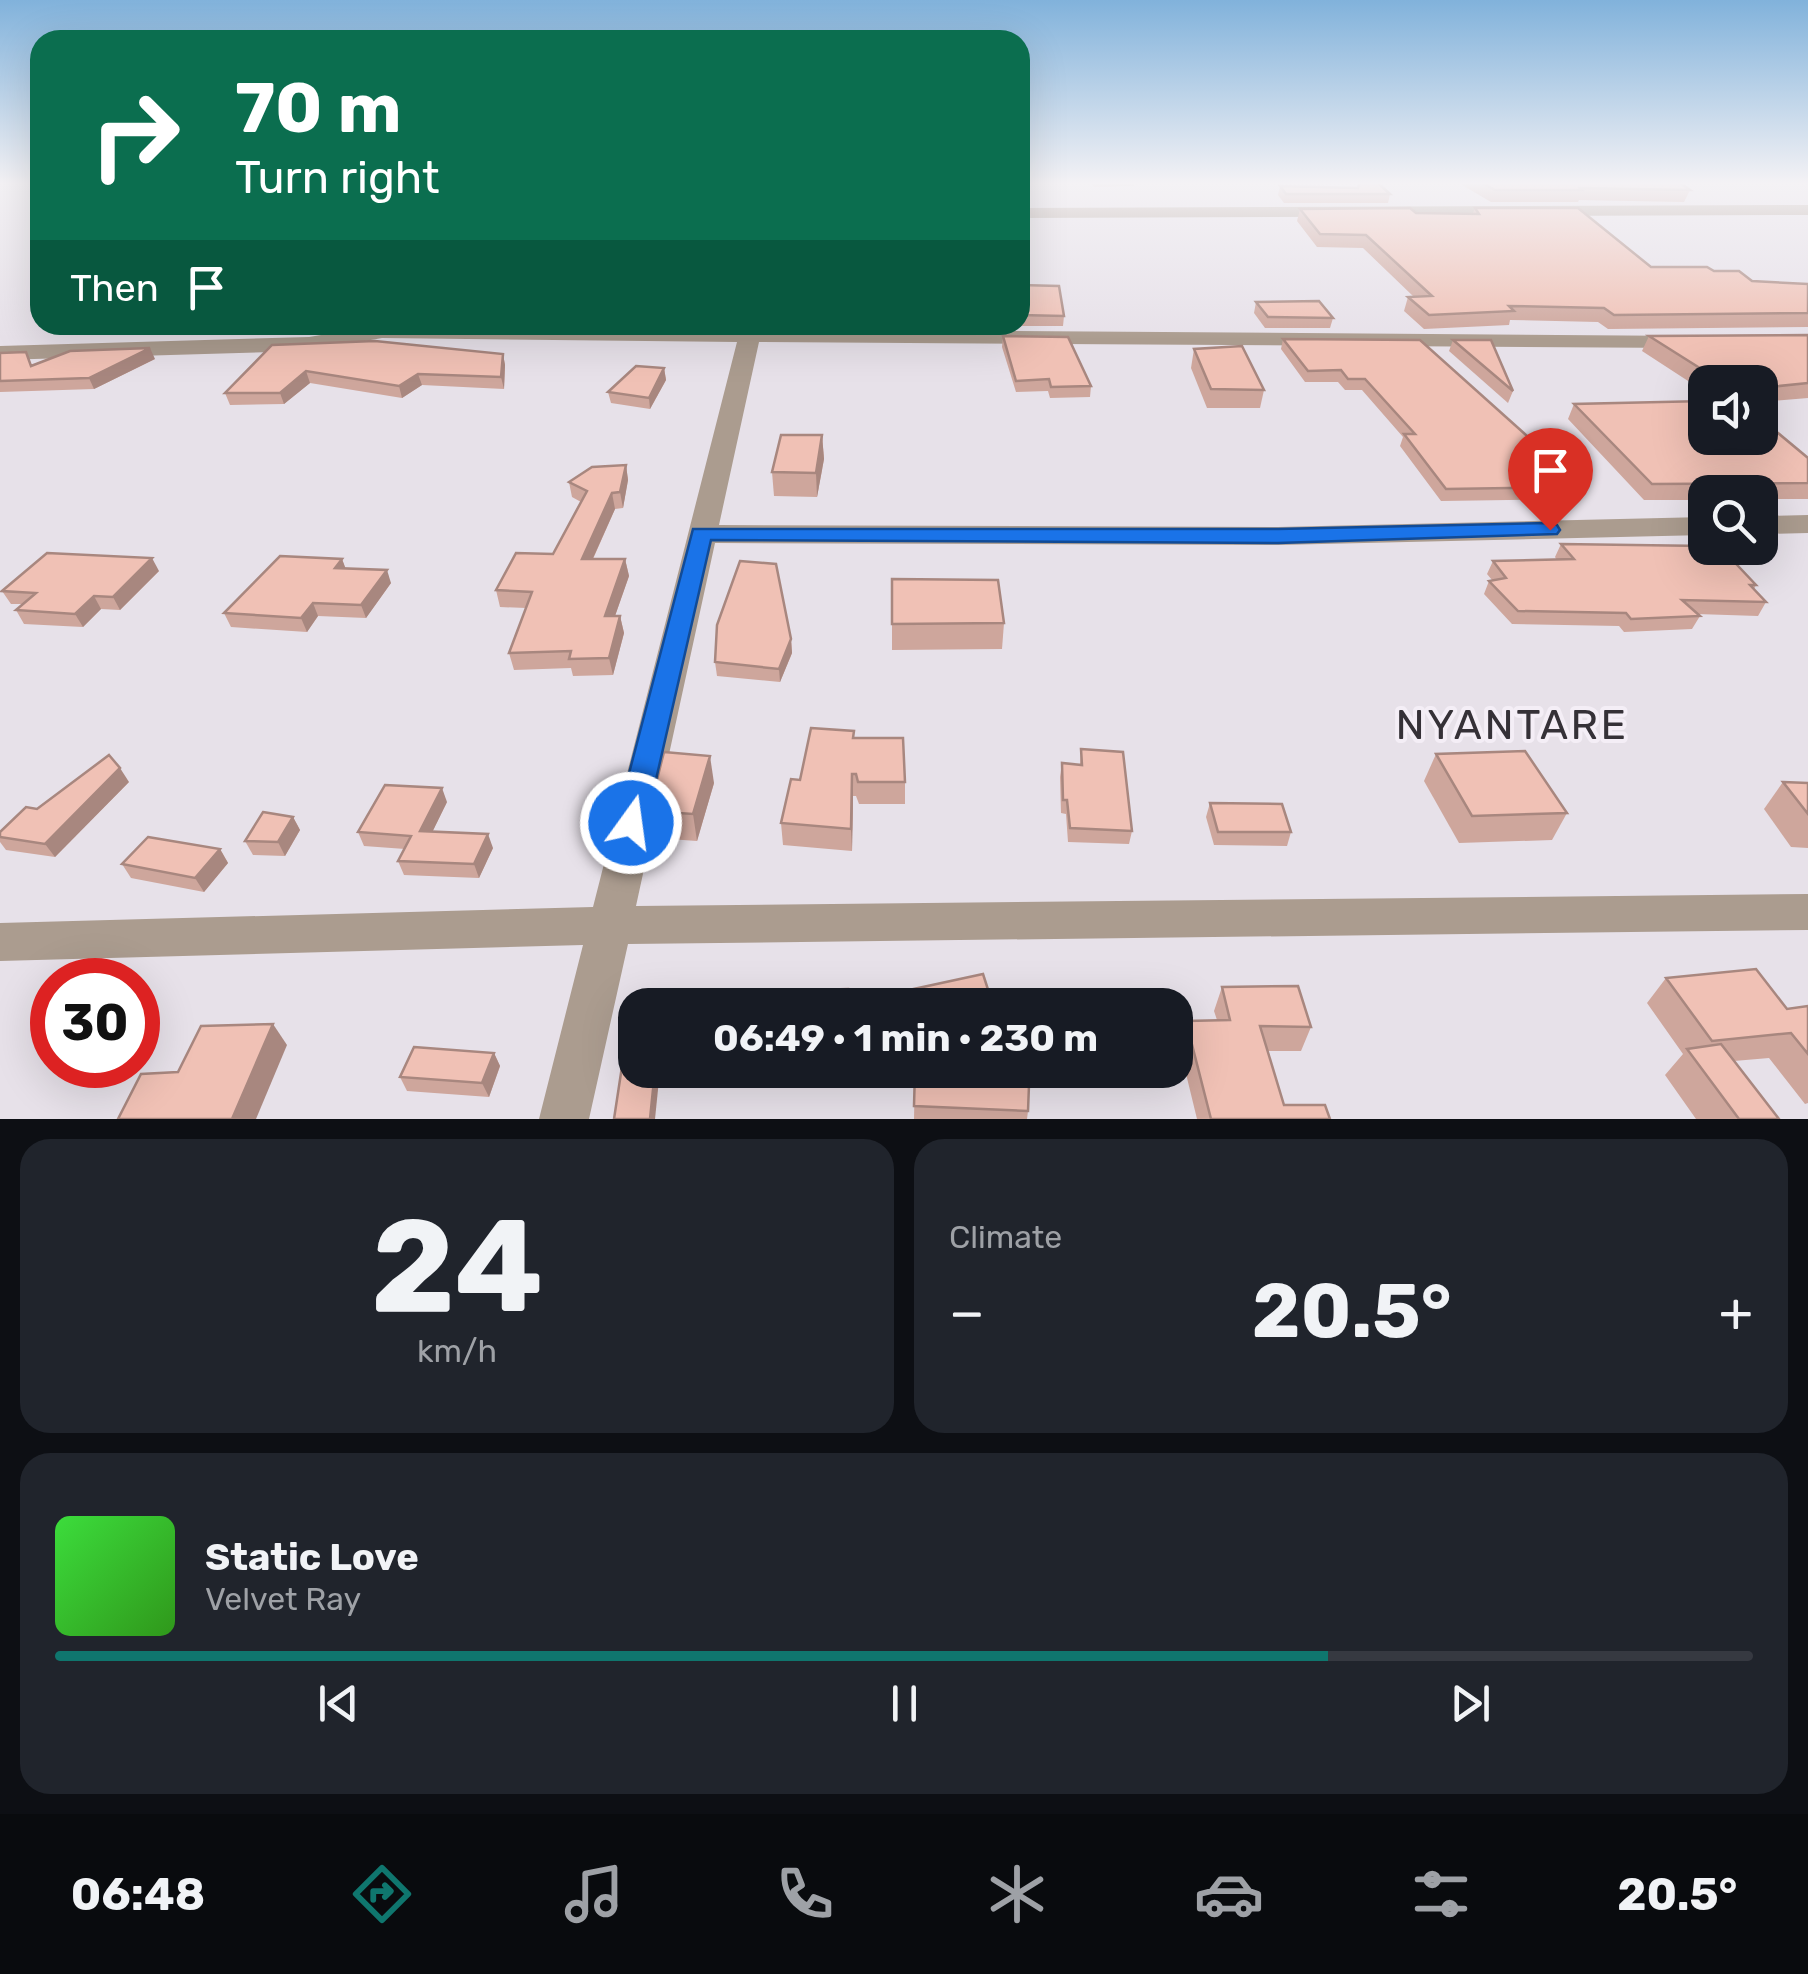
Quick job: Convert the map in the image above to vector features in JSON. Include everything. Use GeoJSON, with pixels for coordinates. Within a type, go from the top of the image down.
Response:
{"type":"FeatureCollection","features":[{"type":"Feature","properties":{"kind":"street"},"geometry":{"type":"LineString","coordinates":[[1030,333],[1700,340]]}},
{"type":"Feature","properties":{"kind":"street"},"geometry":{"type":"LineString","coordinates":[[0,353],[308,344],[358,335]]}},
{"type":"Feature","properties":{"kind":"street"},"geometry":{"type":"LineString","coordinates":[[564,1119],[749,335]]}},
{"type":"Feature","properties":{"kind":"street"},"geometry":{"type":"LineString","coordinates":[[1778,525],[1808,524]]}},
{"type":"Feature","properties":{"kind":"street"},"geometry":{"type":"LineString","coordinates":[[701,534],[1278,536],[1688,526]]}},
{"type":"Feature","properties":{"kind":"street"},"geometry":{"type":"LineString","coordinates":[[0,942],[611,925],[1808,912]]}},
{"type":"Feature","properties":{"kind":"building"},"geometry":{"type":"Polygon","coordinates":[[[1330,234],[1610,234],[1651,267],[1707,267],[1714,271],[1739,271],[1752,281],[1808,284],[1808,313],[1614,315],[1604,308],[1509,306],[1514,311],[1429,315],[1408,297],[1432,296],[1366,235],[1330,234]]]}},
{"type":"Feature","properties":{"kind":"building"},"geometry":{"type":"Polygon","coordinates":[[[1030,285],[1059,286],[1064,316],[1030,315],[1030,285]]]}},
{"type":"Feature","properties":{"kind":"building"},"geometry":{"type":"Polygon","coordinates":[[[1319,301],[1333,318],[1268,317],[1256,302],[1319,301]]]}},
{"type":"Feature","properties":{"kind":"building"},"geometry":{"type":"Polygon","coordinates":[[[1808,335],[1808,383],[1778,386],[1778,365],[1695,365],[1649,336],[1808,335]]]}},
{"type":"Feature","properties":{"kind":"building"},"geometry":{"type":"Polygon","coordinates":[[[1003,336],[1068,337],[1091,386],[1051,387],[1049,379],[1016,381],[1003,336]]]}},
{"type":"Feature","properties":{"kind":"building"},"geometry":{"type":"Polygon","coordinates":[[[1283,339],[1420,340],[1584,487],[1446,489],[1404,434],[1415,434],[1365,379],[1348,379],[1341,370],[1308,371],[1283,339]]]}},
{"type":"Feature","properties":{"kind":"building"},"geometry":{"type":"Polygon","coordinates":[[[1453,340],[1491,340],[1513,391],[1453,340]]]}},
{"type":"Feature","properties":{"kind":"building"},"geometry":{"type":"Polygon","coordinates":[[[375,341],[503,354],[501,377],[418,374],[399,386],[306,371],[280,393],[225,393],[272,345],[375,341]]]}},
{"type":"Feature","properties":{"kind":"building"},"geometry":{"type":"Polygon","coordinates":[[[1242,346],[1264,390],[1211,389],[1194,349],[1242,346]]]}},
{"type":"Feature","properties":{"kind":"building"},"geometry":{"type":"Polygon","coordinates":[[[150,348],[89,378],[0,381],[0,353],[26,352],[31,366],[70,351],[150,348]]]}},
{"type":"Feature","properties":{"kind":"building"},"geometry":{"type":"Polygon","coordinates":[[[636,366],[664,368],[649,398],[608,392],[636,366]]]}},
{"type":"Feature","properties":{"kind":"building"},"geometry":{"type":"Polygon","coordinates":[[[1688,401],[1688,455],[1778,455],[1778,433],[1808,458],[1808,483],[1778,483],[1778,475],[1688,475],[1688,484],[1652,484],[1574,404],[1688,401]]]}},
{"type":"Feature","properties":{"kind":"building"},"geometry":{"type":"Polygon","coordinates":[[[781,435],[822,435],[816,473],[772,472],[781,435]]]}},
{"type":"Feature","properties":{"kind":"building"},"geometry":{"type":"Polygon","coordinates":[[[626,465],[620,492],[612,493],[582,559],[625,559],[605,616],[620,616],[609,658],[569,659],[571,651],[509,653],[532,592],[496,590],[516,553],[553,554],[587,491],[569,482],[592,467],[626,465]]]}},
{"type":"Feature","properties":{"kind":"building"},"geometry":{"type":"Polygon","coordinates":[[[1561,544],[1688,546],[1688,565],[1737,565],[1766,602],[1682,600],[1700,616],[1631,619],[1626,613],[1518,611],[1489,581],[1506,578],[1493,561],[1574,559],[1561,544]]]}},
{"type":"Feature","properties":{"kind":"building"},"geometry":{"type":"Polygon","coordinates":[[[47,553],[152,558],[113,597],[94,596],[75,614],[16,610],[36,593],[2,591],[47,553]]]}},
{"type":"Feature","properties":{"kind":"building"},"geometry":{"type":"Polygon","coordinates":[[[280,556],[342,559],[335,568],[387,570],[361,605],[313,603],[301,618],[224,613],[280,556]]]}},
{"type":"Feature","properties":{"kind":"building"},"geometry":{"type":"Polygon","coordinates":[[[740,561],[776,564],[791,639],[779,669],[715,662],[717,625],[740,561]]]}},
{"type":"Feature","properties":{"kind":"building"},"geometry":{"type":"Polygon","coordinates":[[[892,579],[998,580],[1004,623],[892,624],[892,579]]]}},
{"type":"Feature","properties":{"kind":"building"},"geometry":{"type":"Polygon","coordinates":[[[811,728],[854,731],[853,738],[903,738],[905,782],[858,782],[856,774],[852,774],[851,829],[781,823],[791,779],[800,780],[811,728]]]}},
{"type":"Feature","properties":{"kind":"building"},"geometry":{"type":"Polygon","coordinates":[[[1081,749],[1123,752],[1132,831],[1070,828],[1067,800],[1063,800],[1062,763],[1082,765],[1081,749]]]}},
{"type":"Feature","properties":{"kind":"building"},"geometry":{"type":"Polygon","coordinates":[[[1525,751],[1567,813],[1472,816],[1436,754],[1525,751]]]}},
{"type":"Feature","properties":{"kind":"building"},"geometry":{"type":"Polygon","coordinates":[[[664,752],[710,756],[693,814],[649,811],[664,752]]]}},
{"type":"Feature","properties":{"kind":"building"},"geometry":{"type":"Polygon","coordinates":[[[109,755],[120,768],[45,844],[0,837],[0,832],[26,807],[37,809],[109,755]]]}},
{"type":"Feature","properties":{"kind":"building"},"geometry":{"type":"Polygon","coordinates":[[[1783,782],[1808,783],[1808,814],[1783,782]]]}},
{"type":"Feature","properties":{"kind":"building"},"geometry":{"type":"Polygon","coordinates":[[[385,785],[442,788],[420,831],[488,834],[474,864],[398,861],[411,836],[358,832],[385,785]]]}},
{"type":"Feature","properties":{"kind":"building"},"geometry":{"type":"Polygon","coordinates":[[[1210,803],[1282,804],[1291,832],[1218,832],[1210,803]]]}},
{"type":"Feature","properties":{"kind":"building"},"geometry":{"type":"Polygon","coordinates":[[[263,812],[293,817],[278,842],[245,841],[263,812]]]}},
{"type":"Feature","properties":{"kind":"building"},"geometry":{"type":"Polygon","coordinates":[[[148,837],[220,849],[195,878],[122,864],[148,837]]]}},
{"type":"Feature","properties":{"kind":"building"},"geometry":{"type":"Polygon","coordinates":[[[1756,969],[1787,1009],[1808,1006],[1808,1054],[1791,1033],[1712,1041],[1666,978],[1756,969]]]}},
{"type":"Feature","properties":{"kind":"building"},"geometry":{"type":"Polygon","coordinates":[[[983,974],[988,988],[918,988],[983,974]]]}},
{"type":"Feature","properties":{"kind":"building"},"geometry":{"type":"Polygon","coordinates":[[[1298,986],[1311,1027],[1260,1026],[1284,1105],[1325,1105],[1330,1119],[1211,1119],[1193,1048],[1193,1021],[1230,1020],[1222,987],[1298,986]]]}},
{"type":"Feature","properties":{"kind":"building"},"geometry":{"type":"Polygon","coordinates":[[[273,1024],[232,1119],[118,1119],[134,1088],[160,1088],[160,1073],[178,1072],[201,1026],[273,1024]]]}},
{"type":"Feature","properties":{"kind":"building"},"geometry":{"type":"Polygon","coordinates":[[[1721,1044],[1779,1119],[1739,1119],[1687,1049],[1721,1044]]]}},
{"type":"Feature","properties":{"kind":"building"},"geometry":{"type":"Polygon","coordinates":[[[414,1047],[494,1053],[482,1083],[400,1077],[414,1047]]]}},
{"type":"Feature","properties":{"kind":"building"},"geometry":{"type":"Polygon","coordinates":[[[619,1088],[653,1088],[650,1119],[614,1119],[619,1088]]]}},
{"type":"Feature","properties":{"kind":"building"},"geometry":{"type":"Polygon","coordinates":[[[914,1088],[1029,1088],[1028,1111],[914,1106],[914,1088]]]}},
{"type":"Feature","properties":{"kind":"district","name":"NYANTARE"},"geometry":{"type":"Point","coordinates":[1512,725]}},
{"type":"Feature","properties":{"kind":"route"},"geometry":{"type":"LineString","coordinates":[[631,823],[701,534],[1278,536],[1550,530]]}}]}
